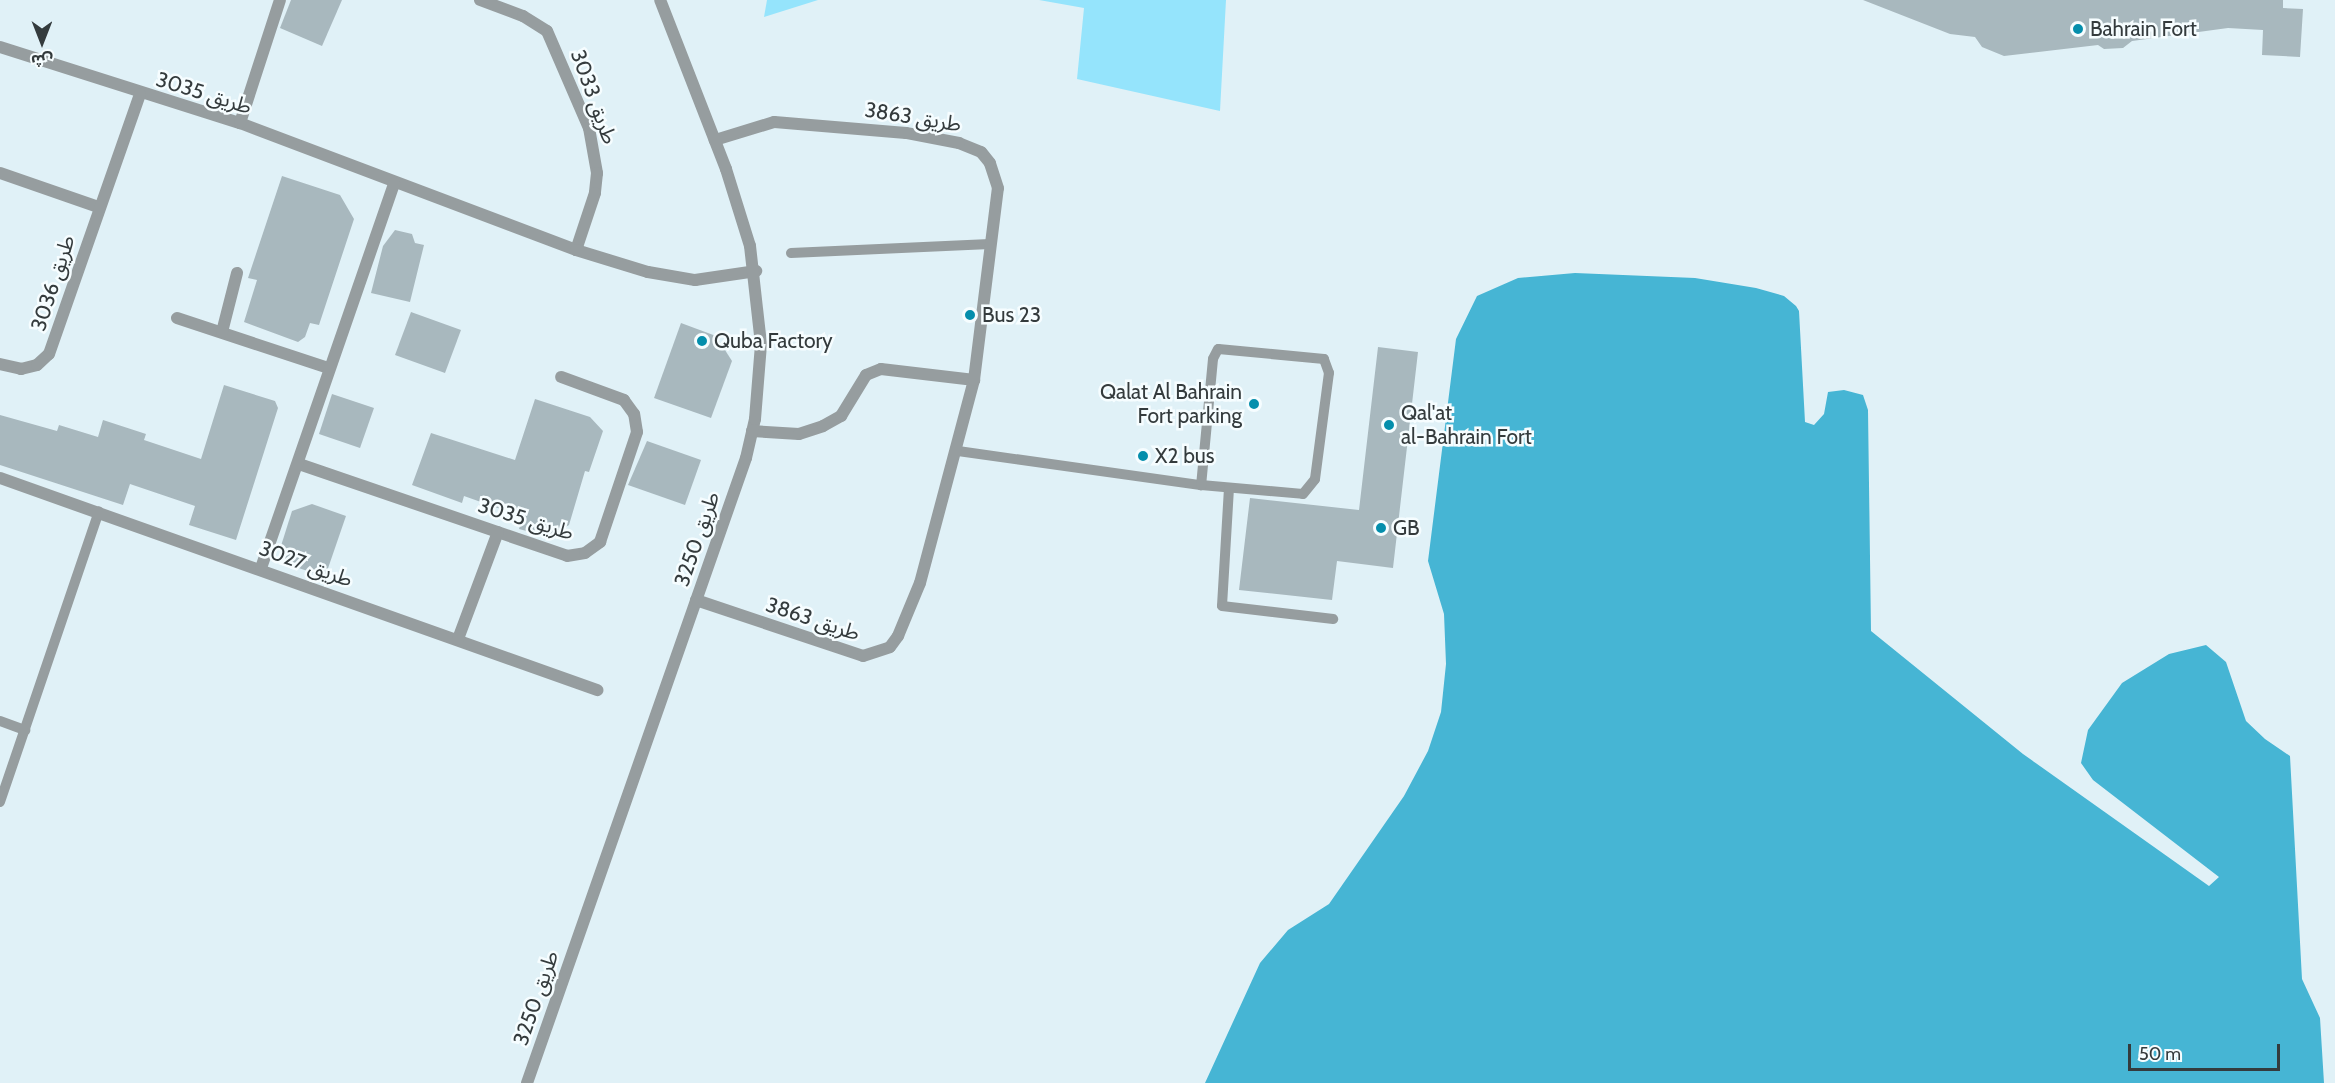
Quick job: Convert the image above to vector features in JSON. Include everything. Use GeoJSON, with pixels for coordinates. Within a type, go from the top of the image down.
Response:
{"type":"FeatureCollection","features":[{"type":"Feature","properties":{"kind":"street"},"geometry":{"type":"LineString","coordinates":[[240,123],[280,0]]}},
{"type":"Feature","properties":{"kind":"street","name":"طريق 3033"},"geometry":{"type":"LineString","coordinates":[[480,0],[523,16],[547,32],[589,129],[597,173],[576,250]]}},
{"type":"Feature","properties":{"kind":"street","name":"طريق 3250"},"geometry":{"type":"LineString","coordinates":[[527,1083],[696,600],[752,431],[761,344],[756,271],[739,204],[660,0]]}},
{"type":"Feature","properties":{"kind":"street","name":"طريق 3035"},"geometry":{"type":"LineString","coordinates":[[0,47],[140,94],[240,123],[576,250],[675,278],[717,279],[756,271]]}},
{"type":"Feature","properties":{"kind":"street","name":"طريق 3036"},"geometry":{"type":"LineString","coordinates":[[0,364],[21,369],[37,365],[49,354],[98,207],[140,94]]}},
{"type":"Feature","properties":{"kind":"street","name":"طريق 3863"},"geometry":{"type":"LineString","coordinates":[[696,600],[849,653],[877,654],[898,636],[920,583],[958,452],[974,380],[998,188],[996,175],[990,162],[969,146],[906,133],[798,122],[755,125],[715,140]]}},
{"type":"Feature","properties":{"kind":"street"},"geometry":{"type":"LineString","coordinates":[[0,173],[98,207]]}},
{"type":"Feature","properties":{"kind":"street"},"geometry":{"type":"LineString","coordinates":[[261,568],[299,464],[328,368],[394,183]]}},
{"type":"Feature","properties":{"kind":"street"},"geometry":{"type":"LineString","coordinates":[[222,332],[237,273]]}},
{"type":"Feature","properties":{"kind":"street"},"geometry":{"type":"LineString","coordinates":[[177,318],[328,368]]}},
{"type":"Feature","properties":{"kind":"street"},"geometry":{"type":"LineString","coordinates":[[752,431],[799,434],[823,426],[841,416],[866,375],[881,369],[974,380]]}},
{"type":"Feature","properties":{"kind":"street","name":"طريق 3035"},"geometry":{"type":"LineString","coordinates":[[299,464],[567,556],[585,553],[600,542],[637,432],[634,414],[624,400],[561,377]]}},
{"type":"Feature","properties":{"kind":"street","name":"طريق 3027"},"geometry":{"type":"LineString","coordinates":[[0,478],[261,568],[597,690]]}},
{"type":"Feature","properties":{"kind":"street"},"geometry":{"type":"LineString","coordinates":[[458,639],[498,532]]}},
{"type":"Feature","properties":{"kind":"lane"},"geometry":{"type":"LineString","coordinates":[[792,254],[990,244]]}},
{"type":"Feature","properties":{"kind":"lane"},"geometry":{"type":"LineString","coordinates":[[958,452],[1201,485],[1303,494],[1313,486],[1329,373],[1324,358],[1218,349],[1213,359],[1201,485]]}},
{"type":"Feature","properties":{"kind":"lane"},"geometry":{"type":"LineString","coordinates":[[1230,488],[1222,606],[1333,619]]}},
{"type":"Feature","properties":{"kind":"lane"},"geometry":{"type":"LineString","coordinates":[[0,802],[99,512]]}},
{"type":"Feature","properties":{"kind":"lane"},"geometry":{"type":"LineString","coordinates":[[0,721],[25,730]]}},
{"type":"Feature","properties":{"kind":"shaded area"},"geometry":{"type":"Polygon","coordinates":[[[767,0],[818,0],[764,17],[767,0]]]}},
{"type":"Feature","properties":{"kind":"shaded area"},"geometry":{"type":"Polygon","coordinates":[[[1039,0],[1226,0],[1220,111],[1077,79],[1084,8],[1039,0]]]}},
{"type":"Feature","properties":{"kind":"shaded area"},"geometry":{"type":"Polygon","coordinates":[[[1575,273],[1695,278],[1756,288],[1784,296],[1796,306],[1799,311],[1805,422],[1814,425],[1824,414],[1828,392],[1844,390],[1863,395],[1868,410],[1871,631],[2023,754],[2209,886],[2219,877],[2093,780],[2081,763],[2088,730],[2122,683],[2169,654],[2206,645],[2226,662],[2246,721],[2265,739],[2290,756],[2302,979],[2320,1018],[2324,1083],[1205,1083],[1260,963],[1288,930],[1329,904],[1404,796],[1428,751],[1441,712],[1446,664],[1444,614],[1428,561],[1456,339],[1477,296],[1518,278],[1575,273]]]}},
{"type":"Feature","properties":{"kind":"building"},"geometry":{"type":"Polygon","coordinates":[[[291,0],[342,0],[322,46],[280,28],[291,0]]]}},
{"type":"Feature","properties":{"kind":"building","name":"Bahrain Fort"},"geometry":{"type":"Polygon","coordinates":[[[1863,0],[2283,0],[2283,8],[2303,9],[2300,57],[2262,55],[2263,30],[2228,28],[2132,41],[2123,48],[2104,49],[2098,45],[2004,56],[1982,47],[1975,37],[1950,34],[1863,0]]]}},
{"type":"Feature","properties":{"kind":"building"},"geometry":{"type":"Polygon","coordinates":[[[282,176],[340,195],[354,219],[319,325],[310,323],[305,337],[298,342],[244,322],[257,280],[248,278],[282,176]]]}},
{"type":"Feature","properties":{"kind":"building"},"geometry":{"type":"Polygon","coordinates":[[[395,230],[412,234],[415,243],[424,245],[410,302],[371,293],[383,246],[395,230]]]}},
{"type":"Feature","properties":{"kind":"building"},"geometry":{"type":"Polygon","coordinates":[[[411,312],[461,330],[445,373],[395,355],[411,312]]]}},
{"type":"Feature","properties":{"kind":"building"},"geometry":{"type":"Polygon","coordinates":[[[681,323],[716,336],[732,361],[711,418],[654,398],[681,323]]]}},
{"type":"Feature","properties":{"kind":"building","name":"Qal'at al-Bahrain Fort"},"geometry":{"type":"Polygon","coordinates":[[[1378,347],[1418,352],[1393,568],[1337,561],[1332,600],[1239,590],[1250,498],[1359,510],[1378,347]]]}},
{"type":"Feature","properties":{"kind":"building"},"geometry":{"type":"Polygon","coordinates":[[[224,385],[275,401],[278,408],[236,540],[189,525],[195,506],[130,484],[123,505],[0,465],[0,415],[57,431],[59,425],[98,437],[103,420],[146,434],[144,440],[201,459],[224,385]]]}},
{"type":"Feature","properties":{"kind":"building"},"geometry":{"type":"Polygon","coordinates":[[[332,394],[374,408],[360,448],[319,434],[332,394]]]}},
{"type":"Feature","properties":{"kind":"building"},"geometry":{"type":"Polygon","coordinates":[[[535,399],[590,417],[603,431],[589,472],[585,471],[569,525],[549,537],[519,529],[523,517],[464,496],[462,503],[412,485],[431,433],[515,460],[535,399]]]}},
{"type":"Feature","properties":{"kind":"building"},"geometry":{"type":"Polygon","coordinates":[[[647,441],[701,460],[685,505],[628,485],[647,441]]]}},
{"type":"Feature","properties":{"kind":"building"},"geometry":{"type":"Polygon","coordinates":[[[312,504],[346,516],[325,577],[287,564],[280,549],[292,511],[312,504]]]}},
{"type":"Feature","properties":{"kind":"place","name":"Bahrain Fort"},"geometry":{"type":"Point","coordinates":[2078,29]}},
{"type":"Feature","properties":{"kind":"place","name":"Bus 23"},"geometry":{"type":"Point","coordinates":[970,315]}},
{"type":"Feature","properties":{"kind":"place","name":"Quba Factory"},"geometry":{"type":"Point","coordinates":[702,341]}},
{"type":"Feature","properties":{"kind":"place","name":"Qalat Al Bahrain Fort parking"},"geometry":{"type":"Point","coordinates":[1254,404]}},
{"type":"Feature","properties":{"kind":"place","name":"Qal'at al-Bahrain Fort"},"geometry":{"type":"Point","coordinates":[1389,425]}},
{"type":"Feature","properties":{"kind":"place","name":"X2 bus"},"geometry":{"type":"Point","coordinates":[1143,456]}},
{"type":"Feature","properties":{"kind":"place","name":"GB"},"geometry":{"type":"Point","coordinates":[1381,528]}}]}
